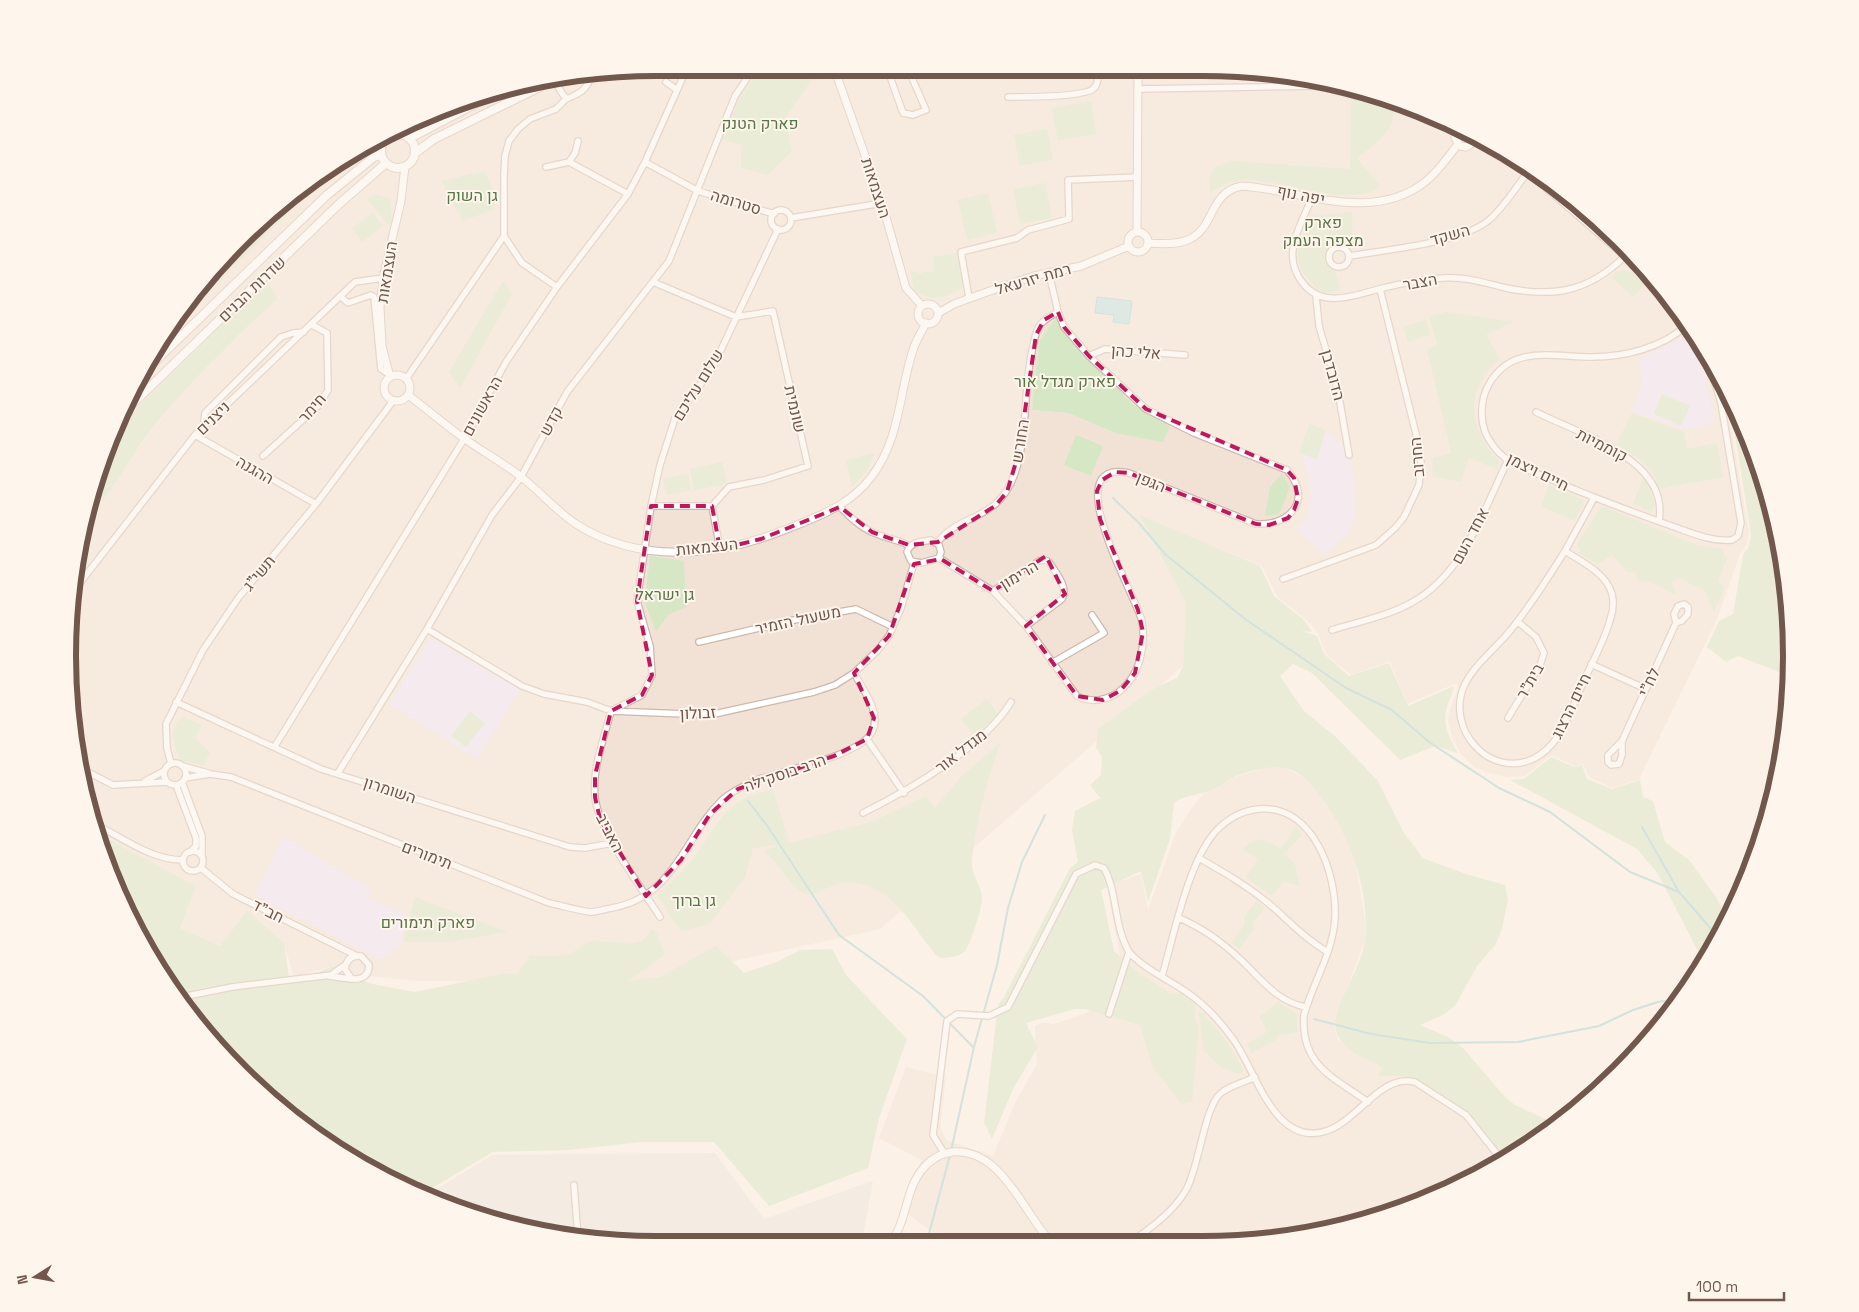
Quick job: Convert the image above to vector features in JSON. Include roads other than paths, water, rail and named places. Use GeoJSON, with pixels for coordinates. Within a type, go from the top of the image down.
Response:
{"type":"FeatureCollection","features":[{"type":"Feature","properties":{"kind":"main road"},"geometry":{"type":"LineString","coordinates":[[382,146],[381,154],[386,163],[397,168],[404,166],[413,158],[415,153],[434,139],[538,88]]}},
{"type":"Feature","properties":{"kind":"main road"},"geometry":{"type":"LineString","coordinates":[[410,138],[448,115]]}},
{"type":"Feature","properties":{"kind":"main road"},"geometry":{"type":"LineString","coordinates":[[402,135],[410,138]]}},
{"type":"Feature","properties":{"kind":"main road"},"geometry":{"type":"LineString","coordinates":[[410,138],[415,153]]}},
{"type":"Feature","properties":{"kind":"main road","name":"שדרות הבנים"},"geometry":{"type":"LineString","coordinates":[[158,359],[327,195],[368,161],[381,154]]}},
{"type":"Feature","properties":{"kind":"main road","name":"שדרות הבנים"},"geometry":{"type":"LineString","coordinates":[[135,403],[331,212],[386,163]]}},
{"type":"Feature","properties":{"kind":"street","name":"הראשונים"},"geometry":{"type":"LineString","coordinates":[[275,746],[464,439],[506,362],[557,287],[628,194],[645,162],[683,76]]}},
{"type":"Feature","properties":{"kind":"street","name":"קדש"},"geometry":{"type":"LineString","coordinates":[[338,773],[427,628],[492,515],[521,477],[567,392],[669,261],[735,96],[749,76]]}},
{"type":"Feature","properties":{"kind":"street","name":"העצמאות"},"geometry":{"type":"LineString","coordinates":[[837,76],[882,203],[906,288],[922,306]]}},
{"type":"Feature","properties":{"kind":"street"},"geometry":{"type":"LineString","coordinates":[[890,76],[903,113],[913,115],[926,110],[912,78]]}},
{"type":"Feature","properties":{"kind":"street"},"geometry":{"type":"LineString","coordinates":[[1008,97],[1047,96],[1091,91],[1096,85],[1097,76]]}},
{"type":"Feature","properties":{"kind":"street"},"geometry":{"type":"LineString","coordinates":[[1137,232],[1138,76]]}},
{"type":"Feature","properties":{"kind":"street"},"geometry":{"type":"LineString","coordinates":[[557,287],[522,263],[504,236],[504,166],[510,141],[518,129],[530,120],[556,109],[566,98],[579,94],[591,80]]}},
{"type":"Feature","properties":{"kind":"street"},"geometry":{"type":"LineString","coordinates":[[666,82],[677,90]]}},
{"type":"Feature","properties":{"kind":"street"},"geometry":{"type":"LineString","coordinates":[[556,85],[566,98]]}},
{"type":"Feature","properties":{"kind":"street"},"geometry":{"type":"LineString","coordinates":[[1138,89],[1307,86]]}},
{"type":"Feature","properties":{"kind":"street"},"geometry":{"type":"LineString","coordinates":[[1456,135],[1458,144],[1468,146],[1470,142]]}},
{"type":"Feature","properties":{"kind":"street"},"geometry":{"type":"LineString","coordinates":[[546,168],[569,162],[575,153],[578,141]]}},
{"type":"Feature","properties":{"kind":"street","name":"יפה נוף"},"geometry":{"type":"LineString","coordinates":[[1148,243],[1178,243],[1197,235],[1218,201],[1233,188],[1262,188],[1312,198],[1363,203],[1395,198],[1425,181],[1458,144]]}},
{"type":"Feature","properties":{"kind":"street"},"geometry":{"type":"LineString","coordinates":[[569,162],[628,194]]}},
{"type":"Feature","properties":{"kind":"street","name":"סטרומה"},"geometry":{"type":"LineString","coordinates":[[645,162],[698,191],[774,214]]}},
{"type":"Feature","properties":{"kind":"street","name":"העצמאות"},"geometry":{"type":"LineString","coordinates":[[390,376],[382,346],[380,307],[383,278],[401,201],[404,166]]}},
{"type":"Feature","properties":{"kind":"street","name":"השקד"},"geometry":{"type":"LineString","coordinates":[[1349,256],[1427,243],[1472,231],[1490,220],[1526,175]]}},
{"type":"Feature","properties":{"kind":"street"},"geometry":{"type":"LineString","coordinates":[[968,298],[961,252],[1017,238],[1028,230],[1069,219],[1068,180],[1138,177]]}},
{"type":"Feature","properties":{"kind":"street"},"geometry":{"type":"LineString","coordinates":[[1551,193],[1620,253]]}},
{"type":"Feature","properties":{"kind":"street"},"geometry":{"type":"LineString","coordinates":[[1312,198],[1292,246],[1292,257],[1299,278],[1306,288],[1316,296]]}},
{"type":"Feature","properties":{"kind":"street"},"geometry":{"type":"LineString","coordinates":[[791,218],[882,203]]}},
{"type":"Feature","properties":{"kind":"street"},"geometry":{"type":"LineString","coordinates":[[782,210],[788,212],[791,218],[788,228],[778,229],[772,222],[774,214],[782,210]]}},
{"type":"Feature","properties":{"kind":"street","name":"שלום עליכם"},"geometry":{"type":"LineString","coordinates":[[611,711],[642,695],[652,675],[650,646],[638,601],[650,506],[660,465],[675,418],[712,369],[778,229]]}},
{"type":"Feature","properties":{"kind":"street"},"geometry":{"type":"LineString","coordinates":[[1137,232],[1146,236],[1148,243],[1144,250],[1139,252],[1132,250],[1129,246],[1130,236],[1137,232]]}},
{"type":"Feature","properties":{"kind":"street"},"geometry":{"type":"LineString","coordinates":[[406,379],[504,236]]}},
{"type":"Feature","properties":{"kind":"street","name":"רמת יזרעאל"},"geometry":{"type":"LineString","coordinates":[[937,310],[940,312],[968,298],[1050,273],[1081,266],[1129,246]]}},
{"type":"Feature","properties":{"kind":"street","name":"הצבר"},"geometry":{"type":"LineString","coordinates":[[1316,296],[1331,299],[1346,298],[1380,289],[1444,277],[1482,282],[1524,291],[1562,291],[1590,283],[1610,270],[1624,257]]}},
{"type":"Feature","properties":{"kind":"street","name":"הגפן"},"geometry":{"type":"LineString","coordinates":[[939,558],[993,591],[1026,626],[1077,696],[1086,701],[1095,700],[1112,697],[1120,691],[1135,673],[1140,660],[1143,638],[1141,619],[1100,519],[1097,506],[1098,491],[1102,480],[1115,472],[1129,472],[1256,524],[1269,525],[1288,518],[1294,510],[1298,499],[1294,478],[1287,470],[1194,433],[1146,409],[1089,356],[1064,327],[1058,312],[1050,273]]}},
{"type":"Feature","properties":{"kind":"street","name":"ניצנים"},"geometry":{"type":"LineString","coordinates":[[81,582],[195,435],[355,282],[383,278]]}},
{"type":"Feature","properties":{"kind":"street"},"geometry":{"type":"LineString","coordinates":[[653,282],[736,317]]}},
{"type":"Feature","properties":{"kind":"street","name":"החרוב"},"geometry":{"type":"LineString","coordinates":[[1283,579],[1376,545],[1404,517],[1419,486],[1421,463],[1416,434],[1380,289]]}},
{"type":"Feature","properties":{"kind":"street"},"geometry":{"type":"LineString","coordinates":[[340,296],[348,303],[371,295],[374,297],[381,369],[390,376],[398,375],[406,379],[410,386],[408,394],[402,400],[393,401],[384,392],[385,383],[390,376]]}},
{"type":"Feature","properties":{"kind":"street","name":"הדובדבן"},"geometry":{"type":"LineString","coordinates":[[1316,296],[1317,319],[1338,391],[1349,455]]}},
{"type":"Feature","properties":{"kind":"street"},"geometry":{"type":"LineString","coordinates":[[930,304],[937,310],[936,318],[926,323],[919,318],[918,311],[922,306],[930,304]]}},
{"type":"Feature","properties":{"kind":"street","name":"שונמית"},"geometry":{"type":"LineString","coordinates":[[712,506],[729,487],[764,480],[808,466],[773,311],[736,317]]}},
{"type":"Feature","properties":{"kind":"street","name":"החורש"},"geometry":{"type":"LineString","coordinates":[[937,543],[947,532],[994,506],[1007,492],[1015,472],[1019,452],[1030,360],[1036,335],[1044,320],[1058,312]]}},
{"type":"Feature","properties":{"kind":"street","name":"העצמאות"},"geometry":{"type":"LineString","coordinates":[[408,394],[464,439],[521,477],[583,528],[600,538],[645,549],[686,553],[720,549],[761,539],[840,507],[861,490],[873,475],[887,451],[896,424],[915,345],[926,323]]}},
{"type":"Feature","properties":{"kind":"street","name":"חימר"},"geometry":{"type":"LineString","coordinates":[[263,456],[319,406],[328,390],[327,334],[312,325]]}},
{"type":"Feature","properties":{"kind":"street","name":"חיים ויצמן"},"geometry":{"type":"LineString","coordinates":[[1682,329],[1662,342],[1621,354],[1590,357],[1532,355],[1509,362],[1497,372],[1488,385],[1483,400],[1481,416],[1484,432],[1492,444],[1508,460],[1594,498],[1717,540],[1732,540],[1738,536],[1741,523],[1721,403],[1717,388]]}},
{"type":"Feature","properties":{"kind":"street"},"geometry":{"type":"LineString","coordinates":[[203,428],[205,413],[281,337],[304,332]]}},
{"type":"Feature","properties":{"kind":"street","name":"אלי כהן"},"geometry":{"type":"LineString","coordinates":[[1089,356],[1106,349],[1185,355]]}},
{"type":"Feature","properties":{"kind":"street","name":"תשי\"ג"},"geometry":{"type":"LineString","coordinates":[[171,764],[167,748],[166,724],[203,650],[239,597],[316,504],[393,401]]}},
{"type":"Feature","properties":{"kind":"street","name":"קוממיות"},"geometry":{"type":"LineString","coordinates":[[1536,412],[1619,452],[1636,463],[1649,477],[1657,493],[1660,510],[1659,521]]}},
{"type":"Feature","properties":{"kind":"street","name":"ההגנה"},"geometry":{"type":"LineString","coordinates":[[195,435],[316,504]]}},
{"type":"Feature","properties":{"kind":"street","name":"אחד העם"},"geometry":{"type":"LineString","coordinates":[[1332,630],[1393,611],[1412,602],[1438,583],[1463,552],[1508,460]]}},
{"type":"Feature","properties":{"kind":"street","name":"חיים הרצוג"},"geometry":{"type":"LineString","coordinates":[[1565,551],[1599,575],[1609,588],[1613,598],[1610,620],[1562,729],[1543,752],[1528,761],[1512,764],[1486,756],[1469,740],[1464,731],[1459,712],[1461,693],[1469,677],[1518,622],[1565,551],[1594,498]]}},
{"type":"Feature","properties":{"kind":"street"},"geometry":{"type":"LineString","coordinates":[[650,506],[712,506],[720,549]]}},
{"type":"Feature","properties":{"kind":"street"},"geometry":{"type":"LineString","coordinates":[[840,507],[850,518],[872,532],[892,537],[910,546]]}},
{"type":"Feature","properties":{"kind":"street"},"geometry":{"type":"LineString","coordinates":[[931,540],[937,543],[941,552],[939,558],[928,562],[914,563],[908,555],[910,546],[916,542],[931,540]]}},
{"type":"Feature","properties":{"kind":"street","name":"הרימון"},"geometry":{"type":"LineString","coordinates":[[993,591],[1039,561],[1045,560],[1050,562],[1064,588],[1065,594],[1062,599],[1026,626]]}},
{"type":"Feature","properties":{"kind":"street","name":"זבולון"},"geometry":{"type":"LineString","coordinates":[[427,628],[522,686],[544,694],[587,702],[611,711],[710,715],[814,692],[835,685],[854,674],[877,651],[893,627],[902,608],[914,563]]}},
{"type":"Feature","properties":{"kind":"street","name":"משעול הזמיר"},"geometry":{"type":"LineString","coordinates":[[699,642],[794,620],[856,609],[893,627]]}},
{"type":"Feature","properties":{"kind":"street"},"geometry":{"type":"LineString","coordinates":[[1052,663],[1104,633],[1092,615]]}},
{"type":"Feature","properties":{"kind":"street","name":"בית\"ר"},"geometry":{"type":"LineString","coordinates":[[1508,718],[1540,665],[1544,653],[1536,636],[1518,622]]}},
{"type":"Feature","properties":{"kind":"street","name":"לח\"י"},"geometry":{"type":"LineString","coordinates":[[1622,741],[1676,623]]}},
{"type":"Feature","properties":{"kind":"street"},"geometry":{"type":"LineString","coordinates":[[1591,664],[1646,689]]}},
{"type":"Feature","properties":{"kind":"street"},"geometry":{"type":"LineString","coordinates":[[854,674],[872,706],[874,718],[873,731],[867,739],[904,793]]}},
{"type":"Feature","properties":{"kind":"street","name":"השומרון"},"geometry":{"type":"LineString","coordinates":[[176,702],[275,746],[321,769],[570,847],[585,848],[613,843]]}},
{"type":"Feature","properties":{"kind":"street","name":"מגדל אור"},"geometry":{"type":"LineString","coordinates":[[863,813],[904,793],[939,769],[1000,720],[1011,702]]}},
{"type":"Feature","properties":{"kind":"street","name":"האביב"},"geometry":{"type":"LineString","coordinates":[[611,711],[595,775],[595,797],[600,819],[660,917]]}},
{"type":"Feature","properties":{"kind":"street","name":"הרב בוסקילה"},"geometry":{"type":"LineString","coordinates":[[646,896],[672,870],[723,800],[738,789],[756,780],[834,756],[856,747],[867,739]]}},
{"type":"Feature","properties":{"kind":"street"},"geometry":{"type":"LineString","coordinates":[[140,783],[164,772],[171,764]]}},
{"type":"Feature","properties":{"kind":"street","name":"תימורים"},"geometry":{"type":"LineString","coordinates":[[171,764],[210,774],[231,777],[549,903],[592,912],[623,906],[646,896]]}},
{"type":"Feature","properties":{"kind":"street"},"geometry":{"type":"LineString","coordinates":[[103,828],[156,856],[170,860],[183,860],[196,846],[196,838],[181,782],[182,766]]}},
{"type":"Feature","properties":{"kind":"street"},"geometry":{"type":"LineString","coordinates":[[88,772],[113,785],[181,782]]}},
{"type":"Feature","properties":{"kind":"street"},"geometry":{"type":"LineString","coordinates":[[164,772],[167,782]]}},
{"type":"Feature","properties":{"kind":"street","name":"תימורים"},"geometry":{"type":"LineString","coordinates":[[181,782],[210,774]]}},
{"type":"Feature","properties":{"kind":"street"},"geometry":{"type":"LineString","coordinates":[[181,782],[202,836],[203,861],[201,868],[191,871],[185,867],[183,860]]}},
{"type":"Feature","properties":{"kind":"street"},"geometry":{"type":"LineString","coordinates":[[1162,976],[1199,858],[1215,832],[1232,817],[1262,809],[1279,811],[1294,817],[1302,823],[1316,842],[1331,880],[1335,920],[1328,952],[1306,1007],[1303,1027],[1310,1055],[1320,1068],[1368,1102]]}},
{"type":"Feature","properties":{"kind":"street"},"geometry":{"type":"LineString","coordinates":[[190,852],[195,851],[202,856]]}},
{"type":"Feature","properties":{"kind":"street"},"geometry":{"type":"LineString","coordinates":[[1199,858],[1242,883],[1281,914],[1311,942],[1328,952]]}},
{"type":"Feature","properties":{"kind":"street"},"geometry":{"type":"LineString","coordinates":[[944,1153],[933,1135],[947,1021],[956,1014],[989,1016],[1008,1007],[1076,874],[1095,865],[1104,868],[1109,877],[1119,931],[1129,952],[1141,963],[1186,992],[1220,1022],[1240,1048],[1280,1120],[1293,1129],[1305,1132],[1325,1132],[1334,1128],[1394,1081],[1407,1079],[1415,1082],[1466,1115],[1498,1155]]}},
{"type":"Feature","properties":{"kind":"street","name":"חב\"ד"},"geometry":{"type":"LineString","coordinates":[[201,868],[233,894],[357,956]]}},
{"type":"Feature","properties":{"kind":"street"},"geometry":{"type":"LineString","coordinates":[[1180,918],[1217,939],[1283,999],[1295,1005],[1306,1007]]}},
{"type":"Feature","properties":{"kind":"street"},"geometry":{"type":"LineString","coordinates":[[339,948],[346,964],[346,973],[351,978]]}},
{"type":"Feature","properties":{"kind":"street"},"geometry":{"type":"LineString","coordinates":[[1109,1014],[1129,952]]}},
{"type":"Feature","properties":{"kind":"street"},"geometry":{"type":"LineString","coordinates":[[187,996],[232,987],[324,976],[335,973],[346,964],[349,958],[357,956],[367,961],[369,969],[362,978],[324,976]]}},
{"type":"Feature","properties":{"kind":"street"},"geometry":{"type":"LineString","coordinates":[[1139,1236],[1158,1222],[1180,1200],[1188,1188],[1203,1139],[1208,1114],[1220,1093],[1255,1077]]}},
{"type":"Feature","properties":{"kind":"street"},"geometry":{"type":"LineString","coordinates":[[895,1236],[903,1218],[910,1190],[921,1170],[939,1154],[962,1152],[978,1156],[992,1164],[1006,1180],[1036,1226],[1045,1236]]}},
{"type":"Feature","properties":{"kind":"street"},"geometry":{"type":"LineString","coordinates":[[574,1185],[578,1231]]}},
{"type":"Feature","properties":{"kind":"water"},"geometry":{"type":"Polygon","coordinates":[[[1097,297],[1132,301],[1129,324],[1113,322],[1114,315],[1095,313],[1097,297]]]}},
{"type":"Feature","properties":{"kind":"waterway"},"geometry":{"type":"LineString","coordinates":[[1113,498],[1139,523],[1165,554],[1245,619],[1346,688],[1392,710],[1429,742],[1499,788],[1550,812],[1630,872],[1679,892]]}},
{"type":"Feature","properties":{"kind":"waterway"},"geometry":{"type":"LineString","coordinates":[[748,801],[766,824],[839,935],[923,996],[973,1047]]}},
{"type":"Feature","properties":{"kind":"waterway"},"geometry":{"type":"LineString","coordinates":[[951,1151],[974,1047],[997,965],[1008,908],[1022,862],[1045,815]]}},
{"type":"Feature","properties":{"kind":"waterway"},"geometry":{"type":"LineString","coordinates":[[1642,827],[1679,892],[1713,931]]}},
{"type":"Feature","properties":{"kind":"waterway"},"geometry":{"type":"LineString","coordinates":[[1314,1019],[1371,1034],[1430,1043],[1518,1042],[1599,1026],[1633,1010],[1669,1000]]}},
{"type":"Feature","properties":{"kind":"waterway"},"geometry":{"type":"LineString","coordinates":[[928,1236],[950,1155]]}},
{"type":"Feature","properties":{"kind":"park label","name":"פארק הטנק"},"geometry":{"type":"Point","coordinates":[760,123]}},
{"type":"Feature","properties":{"kind":"park label","name":"גן השוק"},"geometry":{"type":"Point","coordinates":[472,195]}},
{"type":"Feature","properties":{"kind":"park label","name":"פארק מצפה העמק"},"geometry":{"type":"Point","coordinates":[1323,231]}},
{"type":"Feature","properties":{"kind":"park label","name":"פארק מגדל אור"},"geometry":{"type":"Point","coordinates":[1065,381]}},
{"type":"Feature","properties":{"kind":"park label","name":"גן ישראל"},"geometry":{"type":"Point","coordinates":[665,594]}},
{"type":"Feature","properties":{"kind":"park label","name":"גן ברוך"},"geometry":{"type":"Point","coordinates":[694,900]}},
{"type":"Feature","properties":{"kind":"park label","name":"פארק תימורים"},"geometry":{"type":"Point","coordinates":[428,922]}}]}
